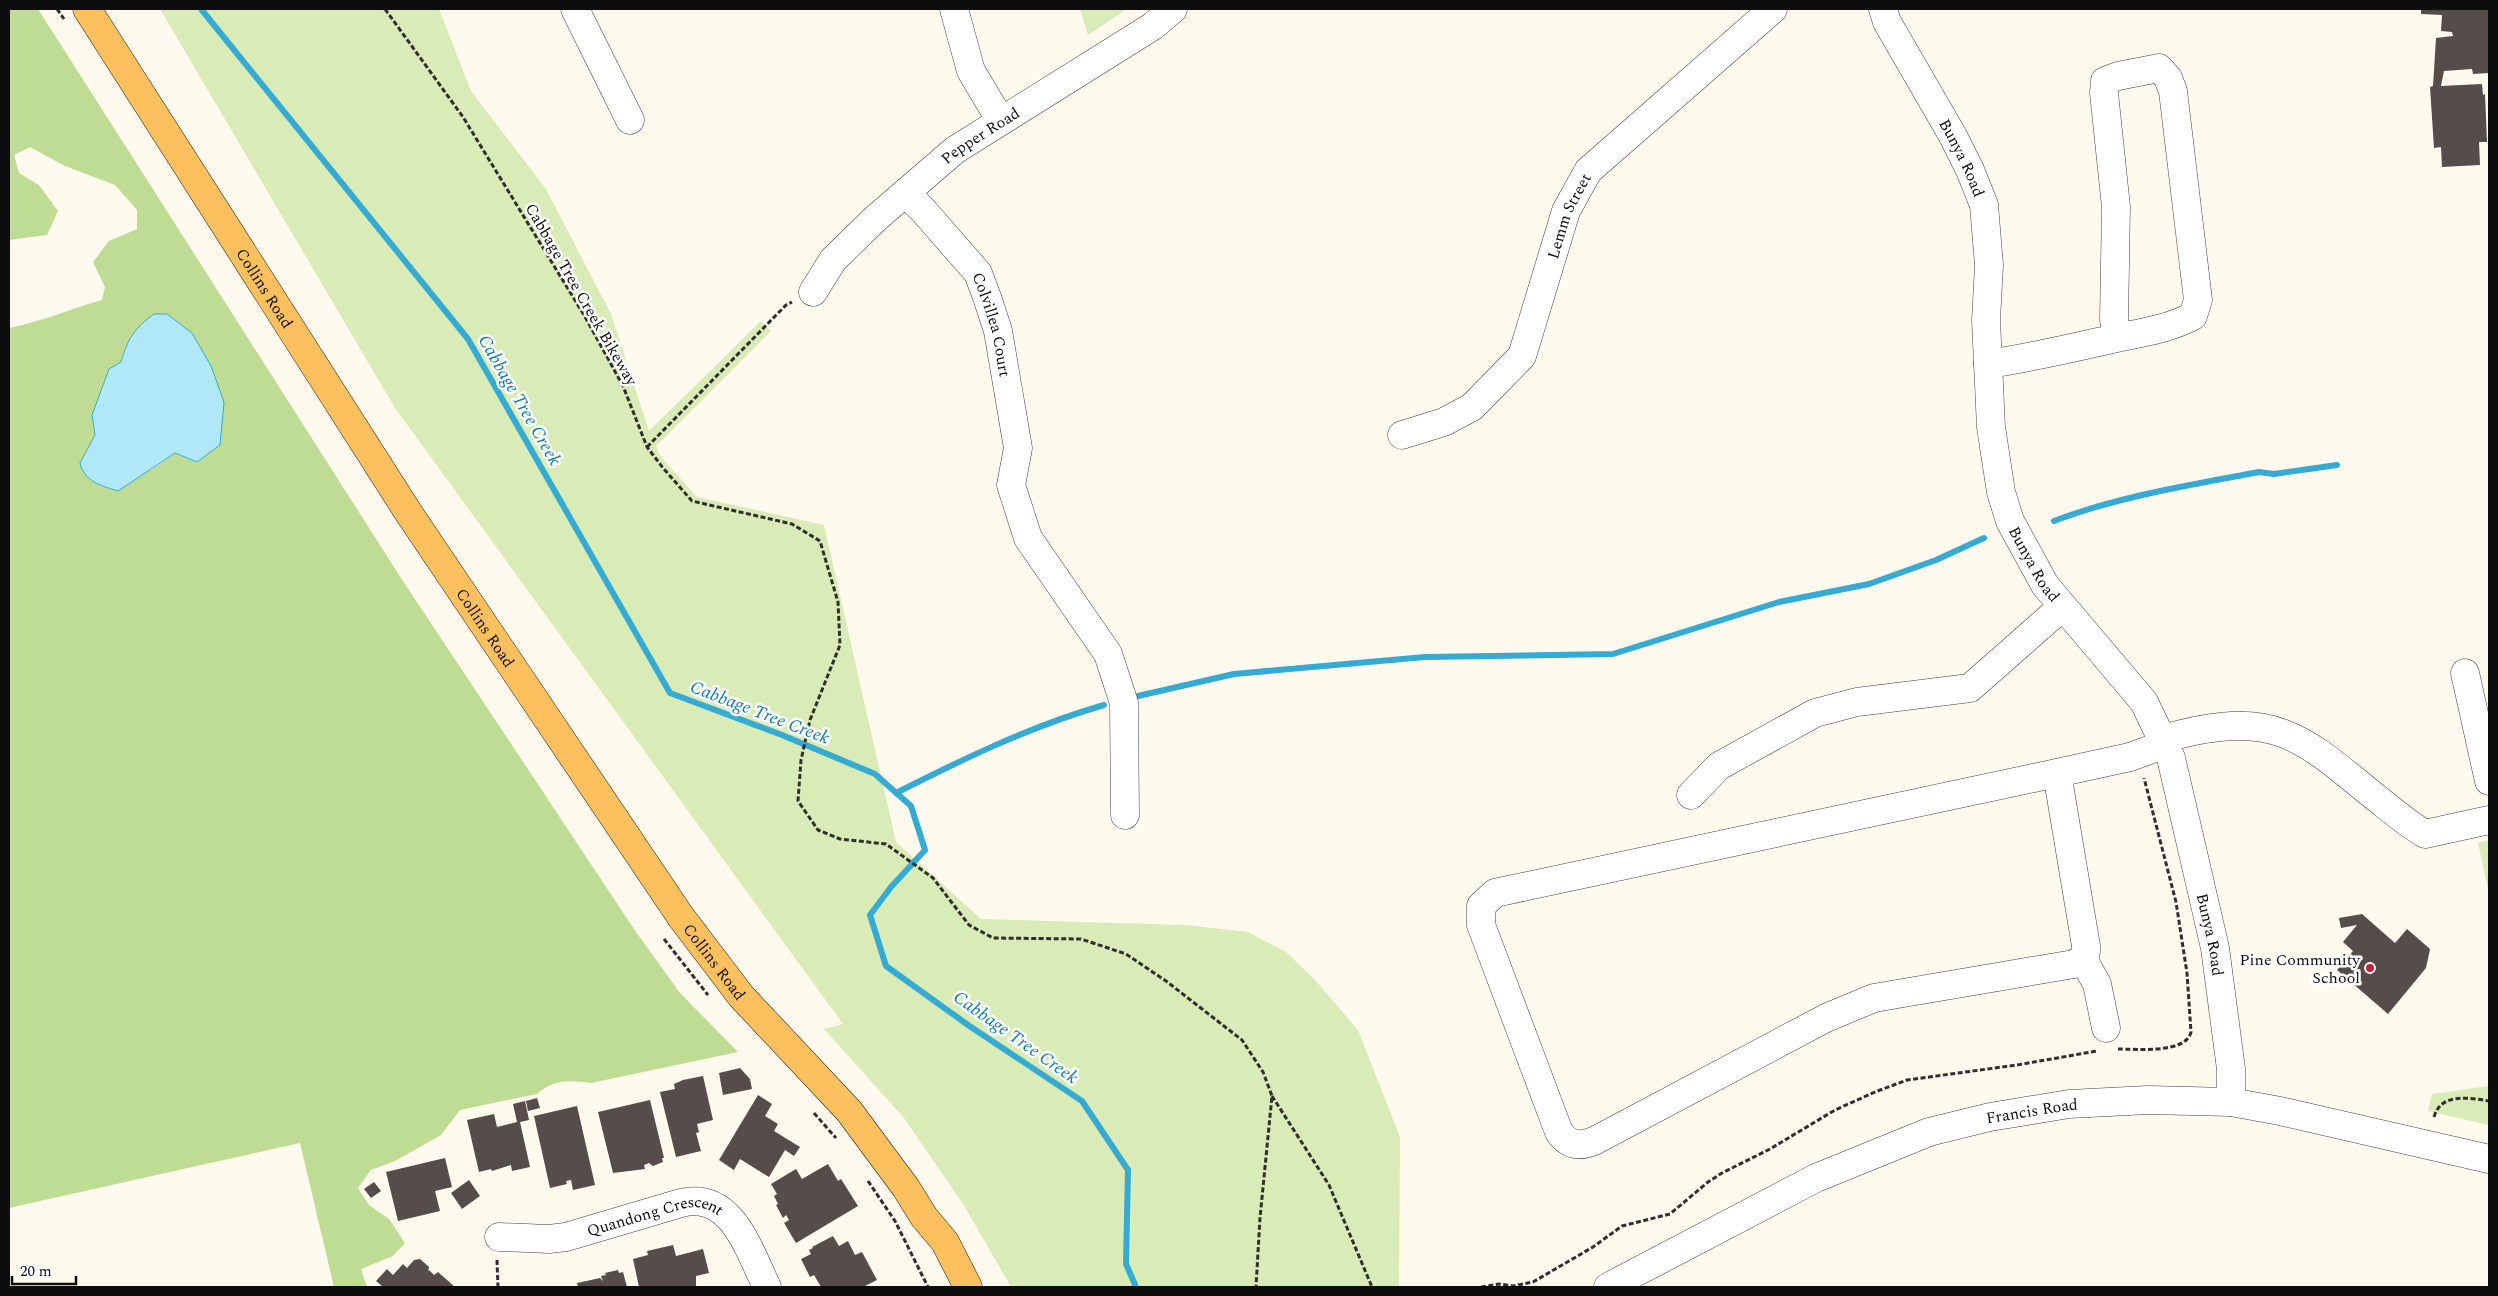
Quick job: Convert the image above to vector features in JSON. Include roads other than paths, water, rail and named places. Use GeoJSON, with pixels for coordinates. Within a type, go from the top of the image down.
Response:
{"type":"FeatureCollection","features":[{"type":"Feature","properties":{"kind":"main road","name":"Collins Road"},"geometry":{"type":"LineString","coordinates":[[88,9],[410,515],[681,917],[742,996],[849,1111],[906,1188],[924,1218],[945,1242],[968,1287]]}},
{"type":"Feature","properties":{"kind":"main road","name":"Collins Road"},"geometry":{"type":"LineString","coordinates":[[924,1218],[934,1249],[952,1287]]}},
{"type":"Feature","properties":{"kind":"street"},"geometry":{"type":"LineString","coordinates":[[576,9],[630,120]]}},
{"type":"Feature","properties":{"kind":"street"},"geometry":{"type":"LineString","coordinates":[[954,9],[971,71],[1001,121]]}},
{"type":"Feature","properties":{"kind":"street","name":"Pepper Road"},"geometry":{"type":"LineString","coordinates":[[813,292],[833,260],[905,193],[955,150],[1153,26],[1174,9]]}},
{"type":"Feature","properties":{"kind":"street","name":"Lemm Street"},"geometry":{"type":"LineString","coordinates":[[1402,435],[1444,422],[1472,407],[1522,356],[1566,211],[1588,172],[1773,9]]}},
{"type":"Feature","properties":{"kind":"street","name":"Bunya Road"},"geometry":{"type":"LineString","coordinates":[[1882,9],[1970,170],[1984,205],[1989,265],[1986,320],[1990,427],[2001,492],[2021,543],[2045,585],[2144,702],[2171,758],[2194,848],[2215,948],[2231,1069],[2231,1102]]}},
{"type":"Feature","properties":{"kind":"street"},"geometry":{"type":"LineString","coordinates":[[1988,364],[2117,338],[2180,323],[2193,316],[2198,300],[2173,91],[2168,78],[2158,68],[2118,76],[2106,81],[2104,87],[2116,207],[2114,320],[2117,338]]}},
{"type":"Feature","properties":{"kind":"street","name":"Colvillea Court"},"geometry":{"type":"LineString","coordinates":[[905,193],[922,209],[978,273],[988,300],[998,331],[1018,448],[1011,484],[1028,538],[1108,654],[1124,704],[1126,815]]}},
{"type":"Feature","properties":{"kind":"street"},"geometry":{"type":"LineString","coordinates":[[1691,795],[1719,766],[1815,713],[1857,702],[1970,688],[2062,607]]}},
{"type":"Feature","properties":{"kind":"street"},"geometry":{"type":"LineString","coordinates":[[2465,673],[2489,781]]}},
{"type":"Feature","properties":{"kind":"street"},"geometry":{"type":"LineString","coordinates":[[2057,773],[2086,946],[2087,954],[2083,959],[2063,966],[1874,998],[1847,1008],[1596,1140],[1578,1145],[1564,1140],[1559,1132],[1481,925],[1481,906],[1495,893],[2138,755],[2184,733],[2229,726],[2253,726],[2282,733],[2313,749],[2425,834],[2489,820]]}},
{"type":"Feature","properties":{"kind":"street"},"geometry":{"type":"LineString","coordinates":[[2083,959],[2097,984],[2104,1043]]}},
{"type":"Feature","properties":{"kind":"street","name":"Francis Road"},"geometry":{"type":"LineString","coordinates":[[1608,1287],[1816,1178],[1929,1132],[1990,1118],[2069,1104],[2148,1100],[2231,1102],[2280,1111],[2489,1159]]}},
{"type":"Feature","properties":{"kind":"street","name":"Quandong Crescent"},"geometry":{"type":"LineString","coordinates":[[499,1237],[549,1239],[566,1237],[681,1203],[704,1201],[716,1205],[734,1221],[766,1287]]}},
{"type":"Feature","properties":{"kind":"water"},"geometry":{"type":"Polygon","coordinates":[[[154,314],[167,314],[192,333],[211,366],[224,402],[220,445],[197,462],[175,453],[118,491],[94,482],[85,474],[80,463],[95,435],[92,415],[109,369],[121,362],[126,346],[133,335],[141,324],[154,314]]]}},
{"type":"Feature","properties":{"kind":"waterway","name":"Cabbage Tree Creek"},"geometry":{"type":"LineString","coordinates":[[201,9],[468,339],[670,693],[782,735],[875,774],[911,806],[925,850],[891,887],[870,915],[886,966],[968,1025],[1082,1101],[1128,1170],[1126,1264],[1136,1287]]}},
{"type":"Feature","properties":{"kind":"waterway"},"geometry":{"type":"LineString","coordinates":[[2054,521],[2130,498],[2181,487],[2259,472],[2274,474],[2337,465]]}},
{"type":"Feature","properties":{"kind":"waterway"},"geometry":{"type":"LineString","coordinates":[[1138,696],[1234,674],[1425,657],[1613,654],[1779,602],[1869,584],[1936,560],[1984,538]]}},
{"type":"Feature","properties":{"kind":"waterway"},"geometry":{"type":"LineString","coordinates":[[896,793],[1024,733],[1104,705]]}},
{"type":"Feature","properties":{"kind":"place","name":"Pine Community School"},"geometry":{"type":"Point","coordinates":[2370,968]}}]}
